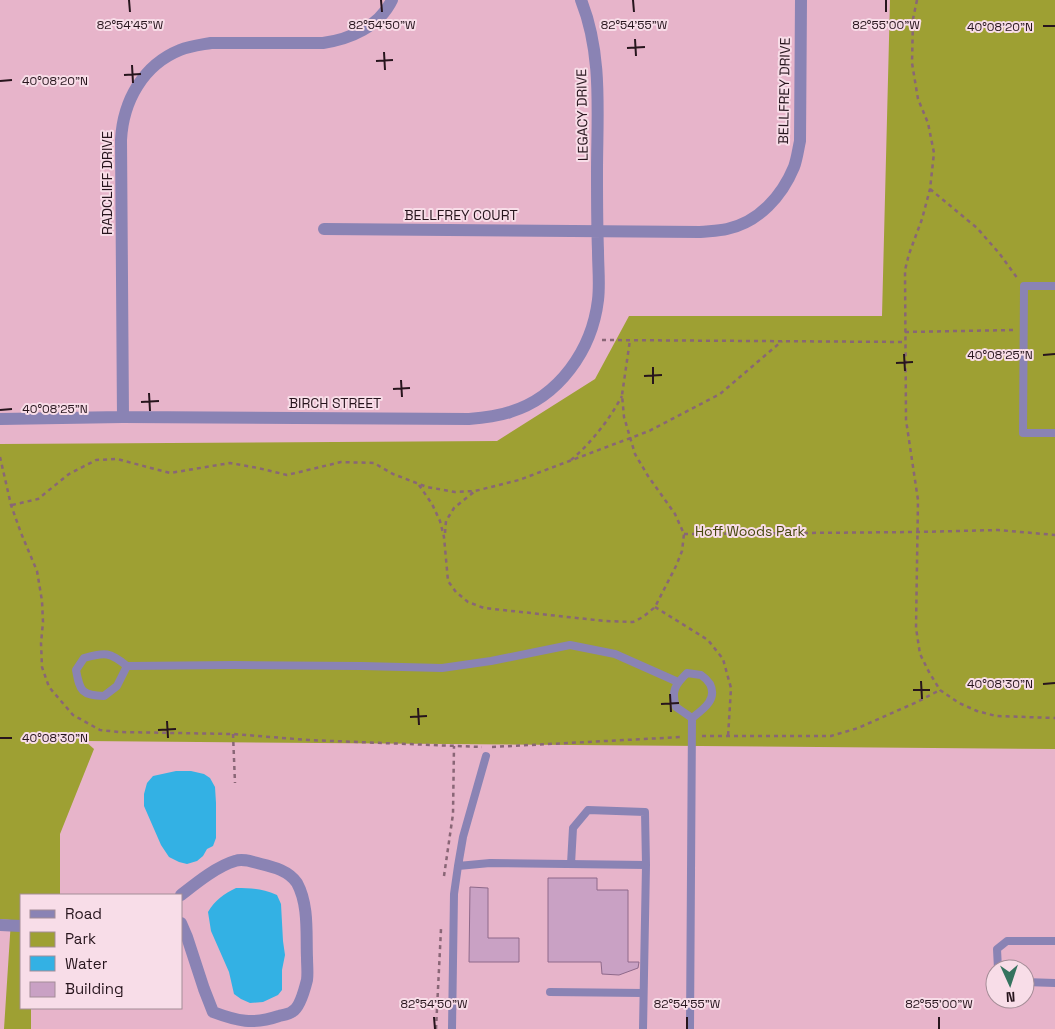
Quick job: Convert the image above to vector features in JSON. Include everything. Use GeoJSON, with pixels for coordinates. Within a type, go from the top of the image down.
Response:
{"type":"FeatureCollection","features":[{"type":"Feature","properties":{"kind":"street","name":"RADCLIFF DRIVE"},"geometry":{"type":"LineString","coordinates":[[123,418],[121,140],[126,109],[142,80],[152,68],[165,58],[195,46],[211,43],[323,43],[351,36],[366,28],[379,17],[392,0]]}},
{"type":"Feature","properties":{"kind":"street","name":"LEGACY DRIVE"},"geometry":{"type":"LineString","coordinates":[[581,0],[594,43],[598,70],[597,231]]}},
{"type":"Feature","properties":{"kind":"street","name":"BELLFREY DRIVE"},"geometry":{"type":"LineString","coordinates":[[597,231],[700,232],[726,230],[756,216],[769,206],[794,168],[800,141],[800,0]]}},
{"type":"Feature","properties":{"kind":"street","name":"BELLFREY COURT"},"geometry":{"type":"LineString","coordinates":[[324,229],[597,231]]}},
{"type":"Feature","properties":{"kind":"street","name":"BIRCH STREET"},"geometry":{"type":"LineString","coordinates":[[0,419],[459,419],[489,418],[511,412],[532,403],[564,378],[579,358],[589,340],[596,318],[599,298],[597,231]]}},
{"type":"Feature","properties":{"kind":"street"},"geometry":{"type":"LineString","coordinates":[[182,894],[224,865],[236,860],[270,867],[291,876],[297,884],[303,901],[306,919],[307,979],[299,1004],[294,1011],[271,1018],[250,1021],[231,1019],[213,1012],[188,937],[182,925]]}},
{"type":"Feature","properties":{"kind":"street"},"geometry":{"type":"LineString","coordinates":[[0,925],[20,926]]}},
{"type":"Feature","properties":{"kind":"lane"},"geometry":{"type":"LineString","coordinates":[[1055,286],[1024,286],[1023,432],[1055,433]]}},
{"type":"Feature","properties":{"kind":"lane"},"geometry":{"type":"LineString","coordinates":[[127,666],[117,686],[104,696],[89,695],[79,686],[76,670],[84,658],[99,654],[115,656],[127,666],[234,665],[442,668],[491,661],[570,645],[615,654],[678,682]]}},
{"type":"Feature","properties":{"kind":"lane"},"geometry":{"type":"LineString","coordinates":[[687,673],[701,675],[710,685],[712,696],[705,708],[692,718],[676,708],[673,696],[678,682],[687,673]]}},
{"type":"Feature","properties":{"kind":"lane"},"geometry":{"type":"LineString","coordinates":[[690,1029],[692,718]]}},
{"type":"Feature","properties":{"kind":"lane"},"geometry":{"type":"LineString","coordinates":[[452,1029],[454,894],[463,837],[486,756]]}},
{"type":"Feature","properties":{"kind":"lane"},"geometry":{"type":"LineString","coordinates":[[571,864],[573,828],[588,810],[645,812],[646,865],[642,1029]]}},
{"type":"Feature","properties":{"kind":"lane"},"geometry":{"type":"LineString","coordinates":[[458,866],[490,863],[646,865]]}},
{"type":"Feature","properties":{"kind":"lane"},"geometry":{"type":"LineString","coordinates":[[998,959],[997,949],[1007,941],[1055,941]]}},
{"type":"Feature","properties":{"kind":"lane"},"geometry":{"type":"LineString","coordinates":[[1035,982],[1055,983]]}},
{"type":"Feature","properties":{"kind":"lane"},"geometry":{"type":"LineString","coordinates":[[550,992],[643,993]]}},
{"type":"Feature","properties":{"kind":"path"},"geometry":{"type":"LineString","coordinates":[[917,0],[913,19],[912,63],[918,99],[928,123],[934,153],[930,189],[905,270],[906,420],[918,500],[916,628],[920,654],[940,690],[960,703],[977,711],[996,716],[1055,718]]}},
{"type":"Feature","properties":{"kind":"path"},"geometry":{"type":"LineString","coordinates":[[930,189],[977,228],[999,252],[1024,286]]}},
{"type":"Feature","properties":{"kind":"path"},"geometry":{"type":"LineString","coordinates":[[905,332],[1024,330]]}},
{"type":"Feature","properties":{"kind":"path"},"geometry":{"type":"LineString","coordinates":[[589,340],[905,342]]}},
{"type":"Feature","properties":{"kind":"path"},"geometry":{"type":"LineString","coordinates":[[419,484],[440,521],[444,537],[448,581],[456,592],[468,602],[484,608],[605,621],[632,622],[643,617],[655,607],[676,566],[682,552],[684,534],[675,514],[635,454],[624,417],[622,395],[630,340]]}},
{"type":"Feature","properties":{"kind":"path"},"geometry":{"type":"LineString","coordinates":[[11,505],[38,499],[69,474],[96,460],[117,458],[170,472],[230,463],[288,475],[341,462],[374,463],[393,474],[427,487],[455,492],[475,491],[519,480],[649,431],[720,394],[782,341]]}},
{"type":"Feature","properties":{"kind":"path"},"geometry":{"type":"LineString","coordinates":[[570,461],[596,435],[613,412],[622,395]]}},
{"type":"Feature","properties":{"kind":"path"},"geometry":{"type":"LineString","coordinates":[[0,457],[11,505],[37,571],[43,615],[42,667],[49,687],[73,715],[100,730],[233,734],[308,740],[488,747],[692,736],[831,736],[858,728],[940,690]]}},
{"type":"Feature","properties":{"kind":"path"},"geometry":{"type":"LineString","coordinates":[[444,537],[446,521],[454,508],[475,491]]}},
{"type":"Feature","properties":{"kind":"path"},"geometry":{"type":"LineString","coordinates":[[684,534],[998,530],[1055,535]]}},
{"type":"Feature","properties":{"kind":"path"},"geometry":{"type":"LineString","coordinates":[[655,607],[708,640],[724,659],[731,688],[728,737]]}},
{"type":"Feature","properties":{"kind":"path"},"geometry":{"type":"LineString","coordinates":[[233,734],[235,783]]}},
{"type":"Feature","properties":{"kind":"path"},"geometry":{"type":"LineString","coordinates":[[444,880],[453,814],[454,746]]}},
{"type":"Feature","properties":{"kind":"path"},"geometry":{"type":"LineString","coordinates":[[436,1029],[442,925]]}},
{"type":"Feature","properties":{"kind":"green space","name":"Hoff Woods Park"},"geometry":{"type":"Polygon","coordinates":[[[890,0],[1055,0],[1055,749],[85,741],[94,749],[60,834],[60,894],[20,894],[20,1009],[31,1009],[31,1029],[4,1029],[11,920],[0,919],[0,444],[497,441],[595,379],[629,316],[882,316],[890,0]]]}},
{"type":"Feature","properties":{"kind":"water"},"geometry":{"type":"Polygon","coordinates":[[[176,771],[191,771],[204,774],[210,778],[215,787],[216,838],[213,846],[207,849],[203,856],[197,861],[187,864],[169,857],[161,845],[144,806],[144,794],[147,783],[153,776],[176,771]]]}},
{"type":"Feature","properties":{"kind":"water"},"geometry":{"type":"Polygon","coordinates":[[[236,888],[257,889],[272,893],[277,895],[281,904],[285,955],[282,970],[282,990],[278,995],[263,1002],[250,1003],[234,994],[229,972],[211,931],[208,912],[220,898],[236,888]]]}},
{"type":"Feature","properties":{"kind":"building"},"geometry":{"type":"Polygon","coordinates":[[[548,878],[597,878],[597,890],[628,890],[628,962],[639,962],[638,968],[619,975],[602,974],[601,962],[548,962],[548,878]]]}},
{"type":"Feature","properties":{"kind":"building"},"geometry":{"type":"Polygon","coordinates":[[[470,887],[488,888],[488,938],[519,938],[519,962],[469,962],[470,887]]]}}]}
